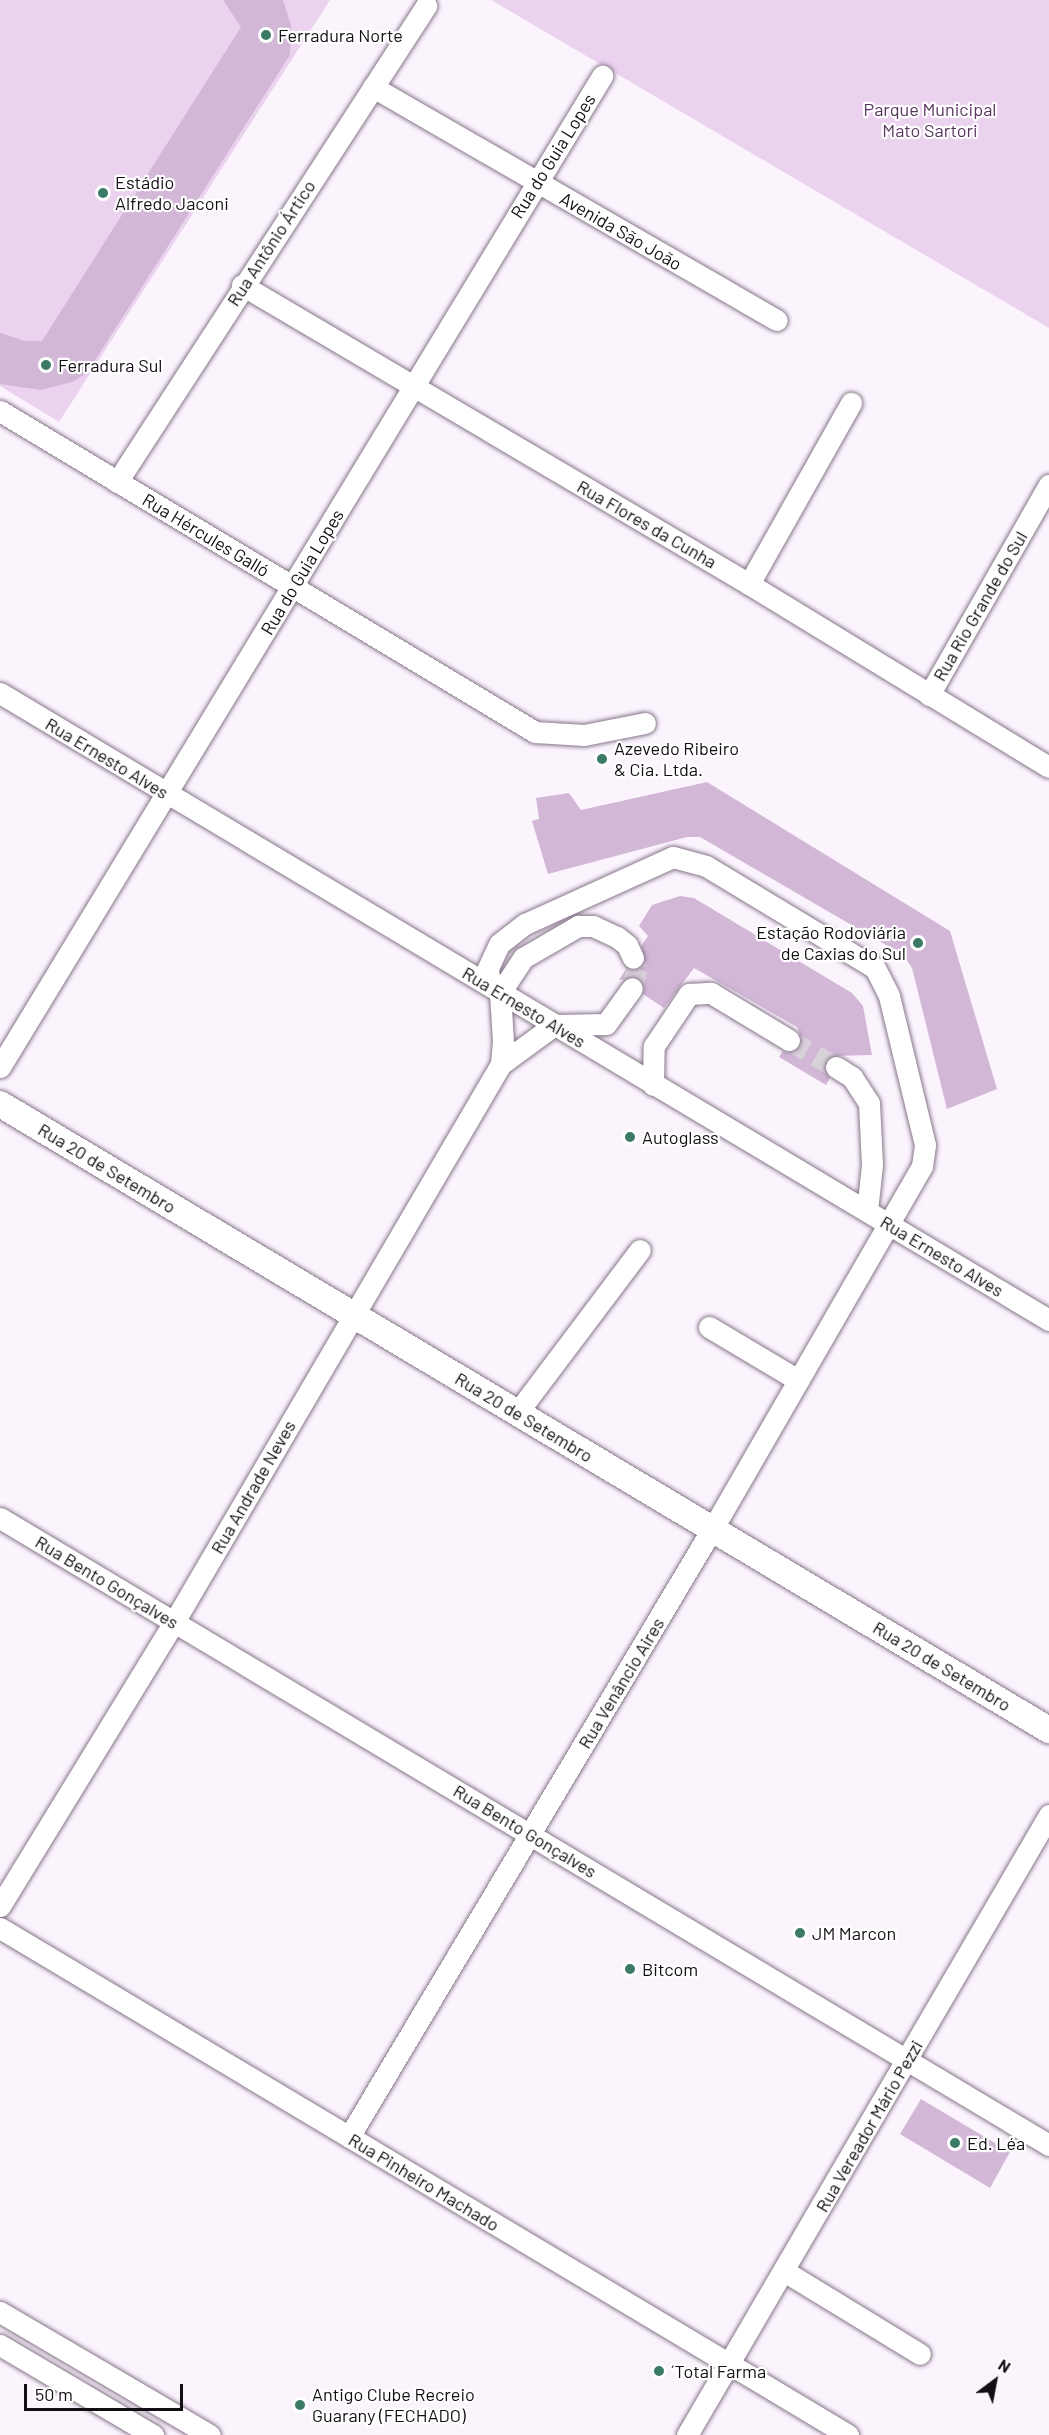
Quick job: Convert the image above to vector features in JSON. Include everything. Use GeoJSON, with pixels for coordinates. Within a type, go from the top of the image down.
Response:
{"type":"FeatureCollection","features":[{"type":"Feature","properties":{"kind":"main road","name":"Rua 20 de Setembro"},"geometry":{"type":"LineString","coordinates":[[0,1104],[1049,1730]]}},
{"type":"Feature","properties":{"kind":"street","name":"Rua Antônio Ártico"},"geometry":{"type":"LineString","coordinates":[[117,482],[242,285],[426,6]]}},
{"type":"Feature","properties":{"kind":"street","name":"Rua do Guia Lopes"},"geometry":{"type":"LineString","coordinates":[[0,1067],[165,793],[294,587],[536,182],[602,76]]}},
{"type":"Feature","properties":{"kind":"street","name":"Avenida São João"},"geometry":{"type":"LineString","coordinates":[[373,87],[776,320]]}},
{"type":"Feature","properties":{"kind":"street","name":"Rua Flores da Cunha"},"geometry":{"type":"LineString","coordinates":[[242,285],[749,584],[1049,767]]}},
{"type":"Feature","properties":{"kind":"street"},"geometry":{"type":"LineString","coordinates":[[749,584],[851,403]]}},
{"type":"Feature","properties":{"kind":"street","name":"Rua Hércules Galló"},"geometry":{"type":"LineString","coordinates":[[0,411],[535,732],[584,735],[645,723]]}},
{"type":"Feature","properties":{"kind":"street","name":"Rua Rio Grande do Sul"},"geometry":{"type":"LineString","coordinates":[[929,695],[1049,485]]}},
{"type":"Feature","properties":{"kind":"street","name":"Rua Ernesto Alves"},"geometry":{"type":"LineString","coordinates":[[0,693],[652,1085],[1049,1320]]}},
{"type":"Feature","properties":{"kind":"street","name":"Rua Andrade Neves"},"geometry":{"type":"LineString","coordinates":[[501,1064],[503,1041],[500,993],[489,978],[488,968],[499,944],[525,924],[673,857],[706,866],[875,968],[889,996],[925,1145],[922,1166],[890,1226]]}},
{"type":"Feature","properties":{"kind":"street"},"geometry":{"type":"LineString","coordinates":[[500,993],[523,958],[578,926],[593,926],[617,937],[627,945],[633,958]]}},
{"type":"Feature","properties":{"kind":"street"},"geometry":{"type":"LineString","coordinates":[[554,1025],[606,1024],[632,988]]}},
{"type":"Feature","properties":{"kind":"street"},"geometry":{"type":"LineString","coordinates":[[652,1085],[654,1046],[689,994],[711,993],[789,1040]]}},
{"type":"Feature","properties":{"kind":"street","name":"Rua Andrade Neves"},"geometry":{"type":"LineString","coordinates":[[0,1906],[174,1622],[501,1064],[554,1025]]}},
{"type":"Feature","properties":{"kind":"street"},"geometry":{"type":"LineString","coordinates":[[836,1068],[852,1077],[869,1103],[872,1165],[867,1211]]}},
{"type":"Feature","properties":{"kind":"street","name":"Rua Venâncio Aires"},"geometry":{"type":"LineString","coordinates":[[349,2137],[531,1835],[890,1226]]}},
{"type":"Feature","properties":{"kind":"street"},"geometry":{"type":"LineString","coordinates":[[517,1413],[640,1250]]}},
{"type":"Feature","properties":{"kind":"street"},"geometry":{"type":"LineString","coordinates":[[710,1327],[798,1380]]}},
{"type":"Feature","properties":{"kind":"street","name":"Rua Bento Gonçalves"},"geometry":{"type":"LineString","coordinates":[[0,1518],[1049,2145]]}},
{"type":"Feature","properties":{"kind":"street","name":"Rua Vereador Mário Pezzi"},"geometry":{"type":"LineString","coordinates":[[687,2435],[730,2365],[1049,1815]]}},
{"type":"Feature","properties":{"kind":"street","name":"Rua Pinheiro Machado"},"geometry":{"type":"LineString","coordinates":[[0,1928],[848,2435]]}},
{"type":"Feature","properties":{"kind":"street"},"geometry":{"type":"LineString","coordinates":[[784,2271],[921,2354]]}},
{"type":"Feature","properties":{"kind":"street"},"geometry":{"type":"LineString","coordinates":[[0,2312],[106,2374],[180,2427],[210,2435]]}},
{"type":"Feature","properties":{"kind":"street"},"geometry":{"type":"LineString","coordinates":[[20,2324],[3,2347],[153,2435]]}},
{"type":"Feature","properties":{"kind":"street"},"geometry":{"type":"LineString","coordinates":[[91,2398],[106,2374]]}},
{"type":"Feature","properties":{"kind":"green space","name":"Estádio Alfredo Jaconi"},"geometry":{"type":"Polygon","coordinates":[[[0,0],[330,0],[59,422],[0,386],[0,0]]]}},
{"type":"Feature","properties":{"kind":"green space","name":"Parque Municipal Mato Sartori"},"geometry":{"type":"Polygon","coordinates":[[[491,0],[1049,0],[1049,328],[491,0]]]}},
{"type":"Feature","properties":{"kind":"building"},"geometry":{"type":"Polygon","coordinates":[[[223,0],[283,0],[291,25],[290,55],[87,373],[72,382],[41,390],[0,384],[0,333],[25,341],[42,341],[241,27],[223,0]]]}},
{"type":"Feature","properties":{"kind":"building","name":"Estação Rodoviária de Caxias do Sul"},"geometry":{"type":"Polygon","coordinates":[[[707,782],[950,931],[997,1089],[947,1109],[912,968],[903,955],[700,837],[687,837],[548,874],[532,821],[539,819],[536,798],[569,793],[581,810],[707,782]]]}},
{"type":"Feature","properties":{"kind":"building","name":"Estação Rodoviária de Caxias do Sul"},"geometry":{"type":"Polygon","coordinates":[[[680,896],[694,898],[852,993],[863,1006],[872,1055],[830,1056],[823,1066],[830,1078],[826,1085],[779,1057],[783,1051],[789,1053],[800,1047],[802,1040],[797,1027],[694,968],[664,1008],[643,994],[644,983],[639,977],[619,980],[626,969],[638,970],[644,965],[641,946],[648,936],[639,926],[652,905],[680,896]]]}},
{"type":"Feature","properties":{"kind":"building","name":"Ed. Léa"},"geometry":{"type":"Polygon","coordinates":[[[921,2099],[1010,2152],[990,2188],[900,2134],[921,2099]]]}},
{"type":"Feature","properties":{"kind":"tunnel"},"geometry":{"type":"LineString","coordinates":[[632,988],[637,969],[633,958]]}},
{"type":"Feature","properties":{"kind":"tunnel"},"geometry":{"type":"LineString","coordinates":[[789,1040],[836,1067]]}},
{"type":"Feature","properties":{"kind":"place","name":"Ferradura Norte"},"geometry":{"type":"Point","coordinates":[266,35]}},
{"type":"Feature","properties":{"kind":"place","name":"Estádio Alfredo Jaconi"},"geometry":{"type":"Point","coordinates":[103,193]}},
{"type":"Feature","properties":{"kind":"place","name":"Ferradura Sul"},"geometry":{"type":"Point","coordinates":[46,365]}},
{"type":"Feature","properties":{"kind":"place","name":"Azevedo Ribeiro & Cia. Ltda."},"geometry":{"type":"Point","coordinates":[602,759]}},
{"type":"Feature","properties":{"kind":"place","name":"Estação Rodoviária de Caxias do Sul"},"geometry":{"type":"Point","coordinates":[918,943]}},
{"type":"Feature","properties":{"kind":"place","name":"Autoglass"},"geometry":{"type":"Point","coordinates":[630,1137]}},
{"type":"Feature","properties":{"kind":"place","name":"JM Marcon"},"geometry":{"type":"Point","coordinates":[800,1933]}},
{"type":"Feature","properties":{"kind":"place","name":"Bitcom"},"geometry":{"type":"Point","coordinates":[630,1969]}},
{"type":"Feature","properties":{"kind":"place","name":"Ed. Léa"},"geometry":{"type":"Point","coordinates":[955,2143]}},
{"type":"Feature","properties":{"kind":"place","name":"´Total Farma"},"geometry":{"type":"Point","coordinates":[659,2371]}},
{"type":"Feature","properties":{"kind":"place","name":"Antigo Clube Recreio Guarany (FECHADO)"},"geometry":{"type":"Point","coordinates":[300,2405]}}]}
